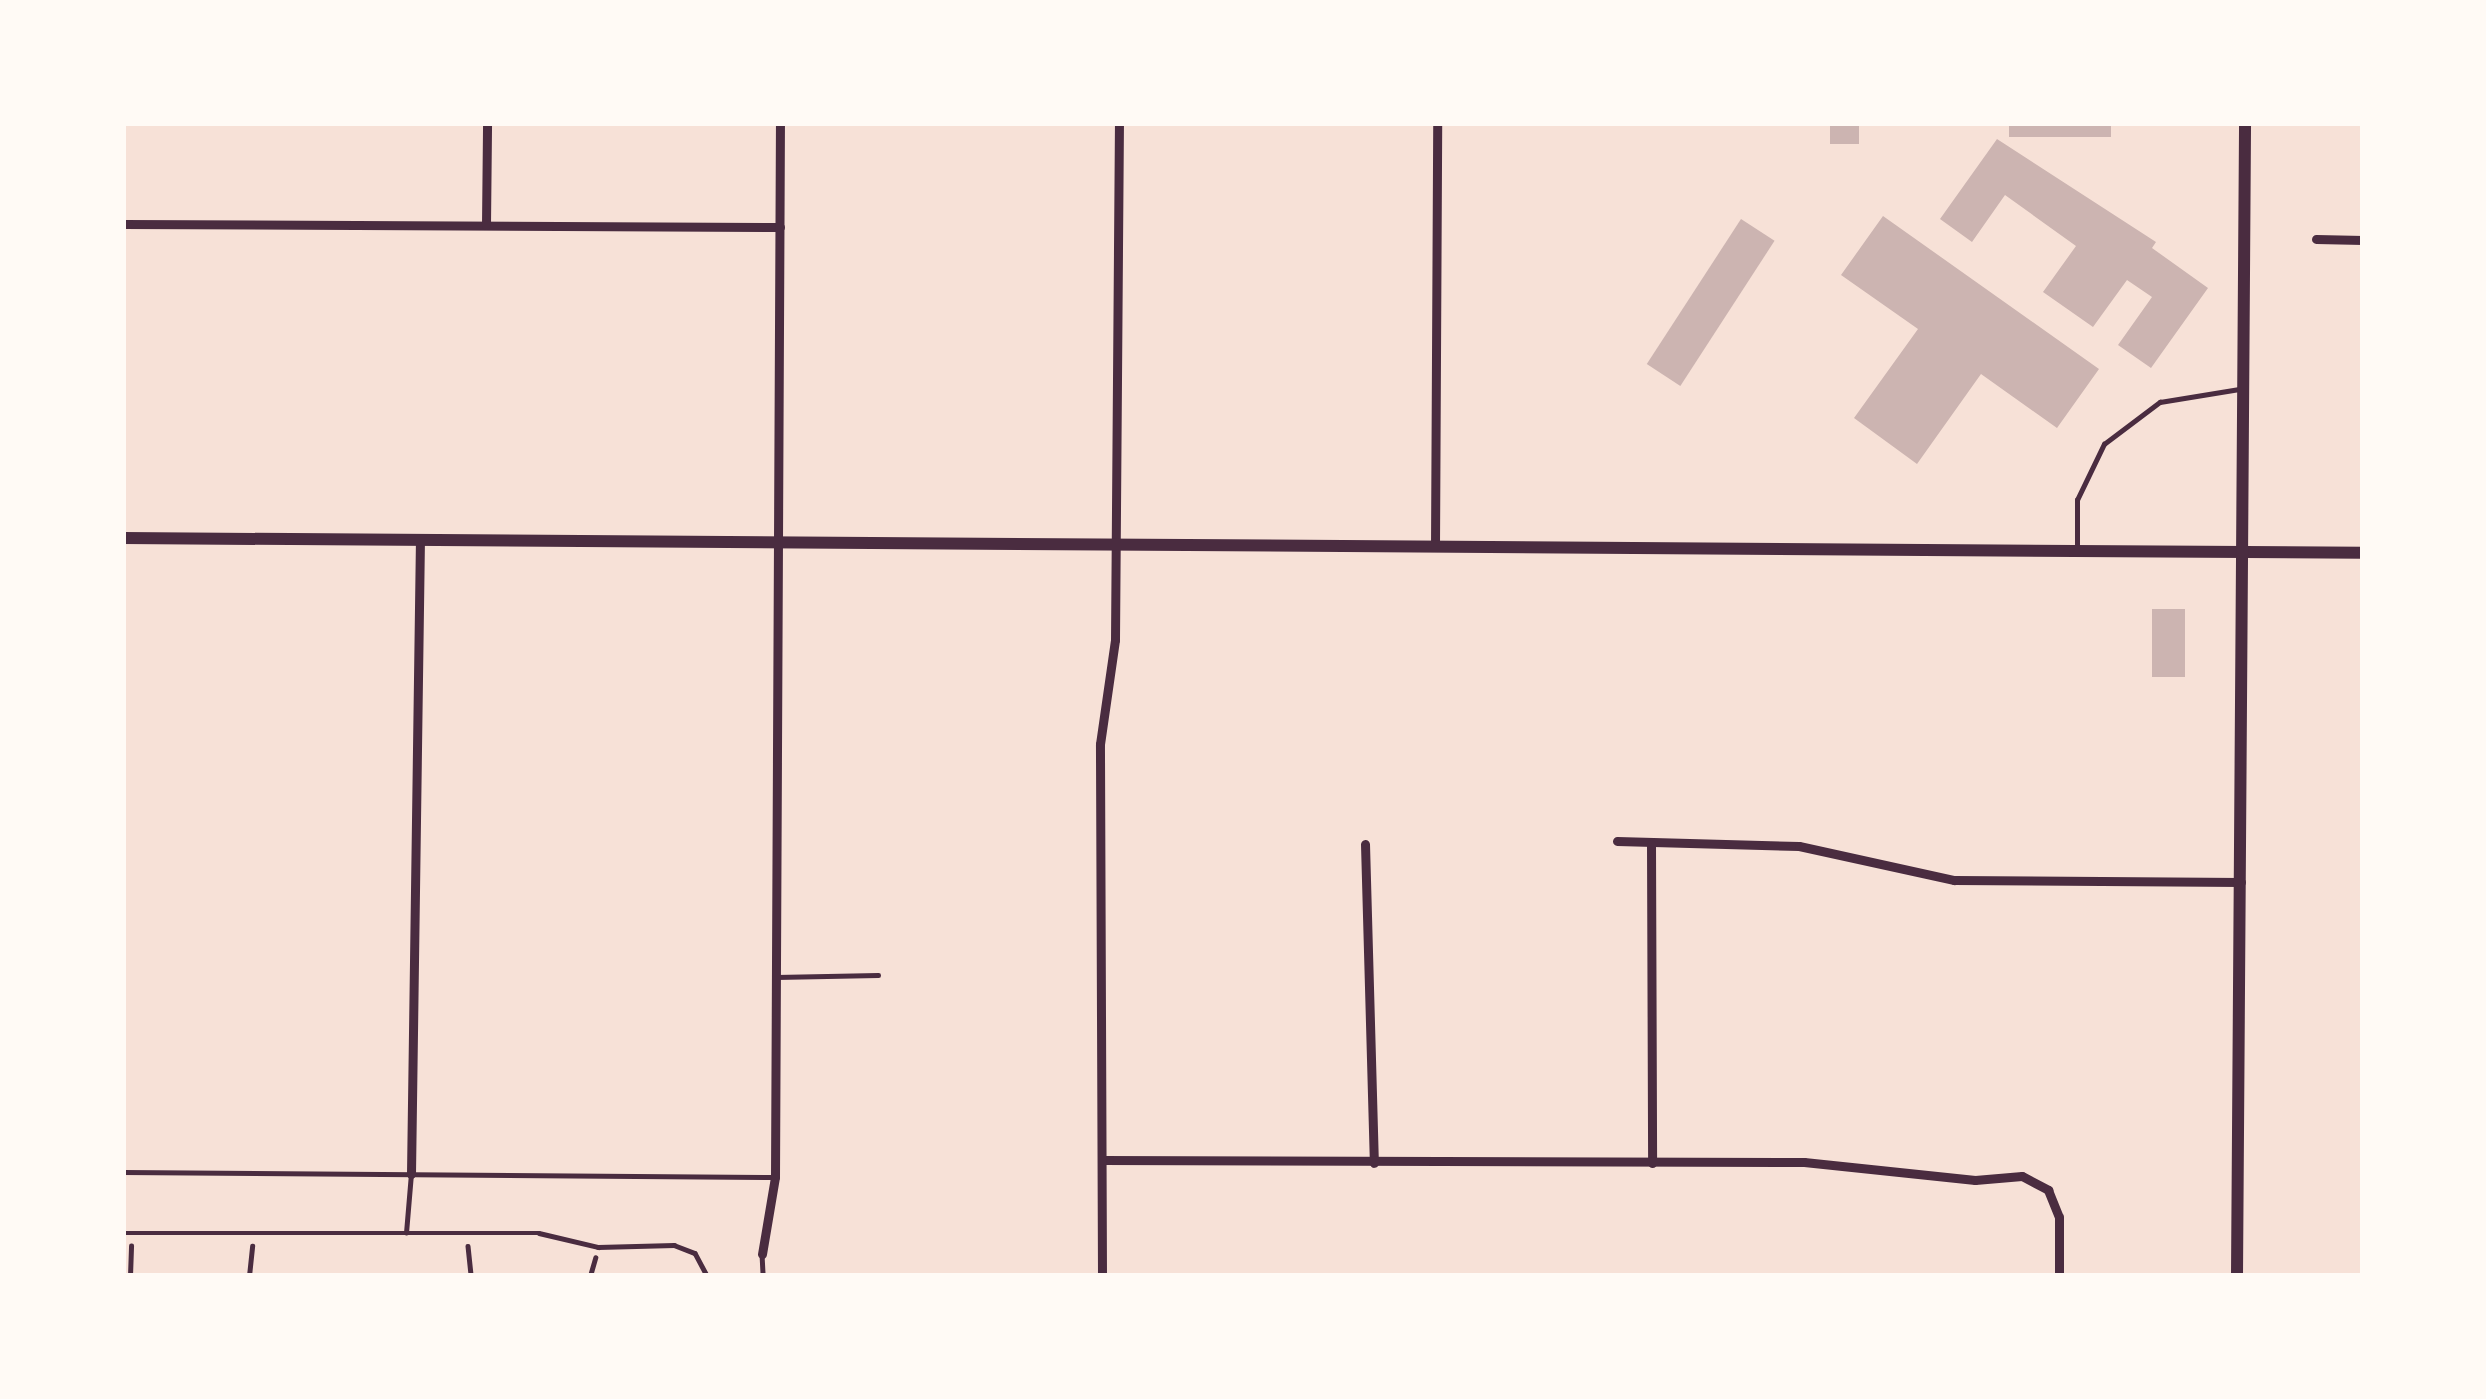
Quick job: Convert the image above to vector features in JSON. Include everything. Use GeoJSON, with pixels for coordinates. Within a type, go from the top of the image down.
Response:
{"type":"FeatureCollection","features":[{"type":"Feature","properties":{"kind":"street"},"geometry":{"type":"LineString","coordinates":[[486,225],[487,123]]}},
{"type":"Feature","properties":{"kind":"street"},"geometry":{"type":"LineString","coordinates":[[761,1254],[775,1177],[780,123]]}},
{"type":"Feature","properties":{"kind":"street"},"geometry":{"type":"LineString","coordinates":[[1102,1276],[1100,744],[1115,640],[1118,545],[1119,123]]}},
{"type":"Feature","properties":{"kind":"street"},"geometry":{"type":"LineString","coordinates":[[1435,547],[1437,123]]}},
{"type":"Feature","properties":{"kind":"street"},"geometry":{"type":"LineString","coordinates":[[2237,1276],[2245,123]]}},
{"type":"Feature","properties":{"kind":"street"},"geometry":{"type":"LineString","coordinates":[[123,224],[780,227]]}},
{"type":"Feature","properties":{"kind":"street"},"geometry":{"type":"LineString","coordinates":[[2316,239],[2363,240]]}},
{"type":"Feature","properties":{"kind":"street"},"geometry":{"type":"LineString","coordinates":[[123,538],[2363,553]]}},
{"type":"Feature","properties":{"kind":"street"},"geometry":{"type":"LineString","coordinates":[[411,1174],[420,541]]}},
{"type":"Feature","properties":{"kind":"street"},"geometry":{"type":"LineString","coordinates":[[1617,841],[1799,846],[1954,880],[2241,882]]}},
{"type":"Feature","properties":{"kind":"street"},"geometry":{"type":"LineString","coordinates":[[1365,844],[1373,1163]]}},
{"type":"Feature","properties":{"kind":"street"},"geometry":{"type":"LineString","coordinates":[[1652,844],[1652,1162]]}},
{"type":"Feature","properties":{"kind":"street"},"geometry":{"type":"LineString","coordinates":[[1102,1160],[1804,1162],[1975,1180],[2022,1177],[2048,1190],[2059,1216],[2059,1276]]}},
{"type":"Feature","properties":{"kind":"lane"},"geometry":{"type":"LineString","coordinates":[[2077,551],[2077,500],[2104,444],[2159,402],[2244,388]]}},
{"type":"Feature","properties":{"kind":"lane"},"geometry":{"type":"LineString","coordinates":[[776,977],[878,976]]}},
{"type":"Feature","properties":{"kind":"lane"},"geometry":{"type":"LineString","coordinates":[[123,1172],[775,1177]]}},
{"type":"Feature","properties":{"kind":"lane"},"geometry":{"type":"LineString","coordinates":[[406,1233],[411,1174]]}},
{"type":"Feature","properties":{"kind":"lane"},"geometry":{"type":"LineString","coordinates":[[127,1233],[253,1238],[406,1233],[674,1245],[695,1253],[706,1276]]}},
{"type":"Feature","properties":{"kind":"lane"},"geometry":{"type":"LineString","coordinates":[[761,1254],[763,1276]]}},
{"type":"Feature","properties":{"kind":"path"},"geometry":{"type":"LineString","coordinates":[[127,1233],[130,1276]]}},
{"type":"Feature","properties":{"kind":"path"},"geometry":{"type":"LineString","coordinates":[[467,1235],[471,1276]]}},
{"type":"Feature","properties":{"kind":"path"},"geometry":{"type":"LineString","coordinates":[[249,1276],[253,1238]]}},
{"type":"Feature","properties":{"kind":"building"},"geometry":{"type":"Polygon","coordinates":[[[1830,123],[1859,123],[1859,144],[1830,144],[1830,123]]]}},
{"type":"Feature","properties":{"kind":"building"},"geometry":{"type":"Polygon","coordinates":[[[2009,123],[2111,123],[2111,137],[2009,137],[2009,123]]]}},
{"type":"Feature","properties":{"kind":"building"},"geometry":{"type":"Polygon","coordinates":[[[1997,139],[2156,242],[2152,248],[2208,288],[2151,368],[2118,345],[2152,297],[2127,280],[2093,327],[2043,292],[2076,246],[2005,195],[1972,242],[1940,219],[1997,139]]]}},
{"type":"Feature","properties":{"kind":"building"},"geometry":{"type":"Polygon","coordinates":[[[1883,216],[2099,369],[2057,428],[1981,374],[1917,464],[1854,418],[1918,329],[1841,275],[1883,216]]]}},
{"type":"Feature","properties":{"kind":"building"},"geometry":{"type":"Polygon","coordinates":[[[1741,219],[1775,241],[1680,386],[1647,364],[1741,219]]]}},
{"type":"Feature","properties":{"kind":"building"},"geometry":{"type":"Polygon","coordinates":[[[2152,609],[2185,609],[2185,677],[2152,677],[2152,609]]]}}]}
